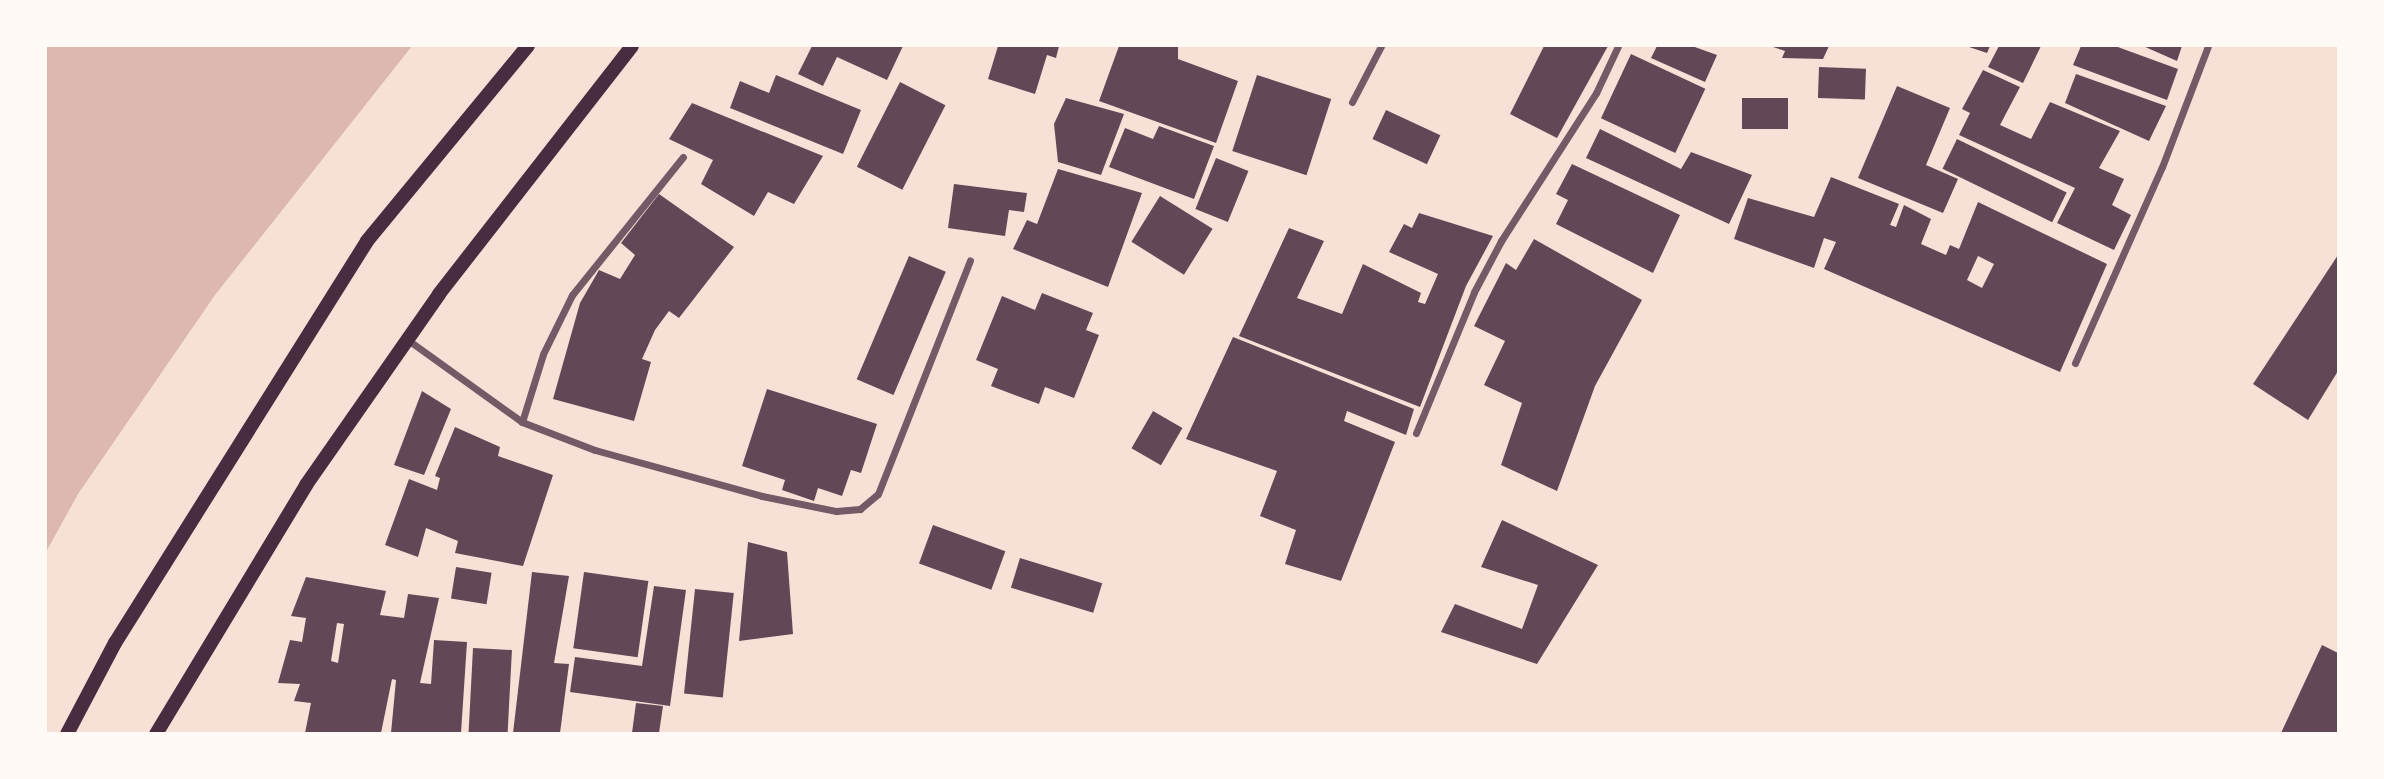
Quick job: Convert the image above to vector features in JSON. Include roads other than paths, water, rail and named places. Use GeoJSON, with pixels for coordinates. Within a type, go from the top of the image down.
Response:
{"type":"FeatureCollection","features":[{"type":"Feature","properties":{"kind":"main road"},"geometry":{"type":"LineString","coordinates":[[67,733],[115,643],[368,241],[528,46]]}},
{"type":"Feature","properties":{"kind":"main road"},"geometry":{"type":"LineString","coordinates":[[156,733],[306,485],[407,340],[632,46]]}},
{"type":"Feature","properties":{"kind":"street"},"geometry":{"type":"LineString","coordinates":[[1352,102],[1381,46]]}},
{"type":"Feature","properties":{"kind":"street"},"geometry":{"type":"LineString","coordinates":[[1416,433],[1474,292],[1501,241],[1596,93],[1618,46]]}},
{"type":"Feature","properties":{"kind":"street"},"geometry":{"type":"LineString","coordinates":[[2075,363],[2162,167],[2208,46]]}},
{"type":"Feature","properties":{"kind":"street"},"geometry":{"type":"LineString","coordinates":[[522,422],[543,354],[572,295],[683,157]]}},
{"type":"Feature","properties":{"kind":"street"},"geometry":{"type":"LineString","coordinates":[[407,340],[522,422],[596,450],[762,496],[836,511],[860,509],[878,494],[970,260]]}}]}
